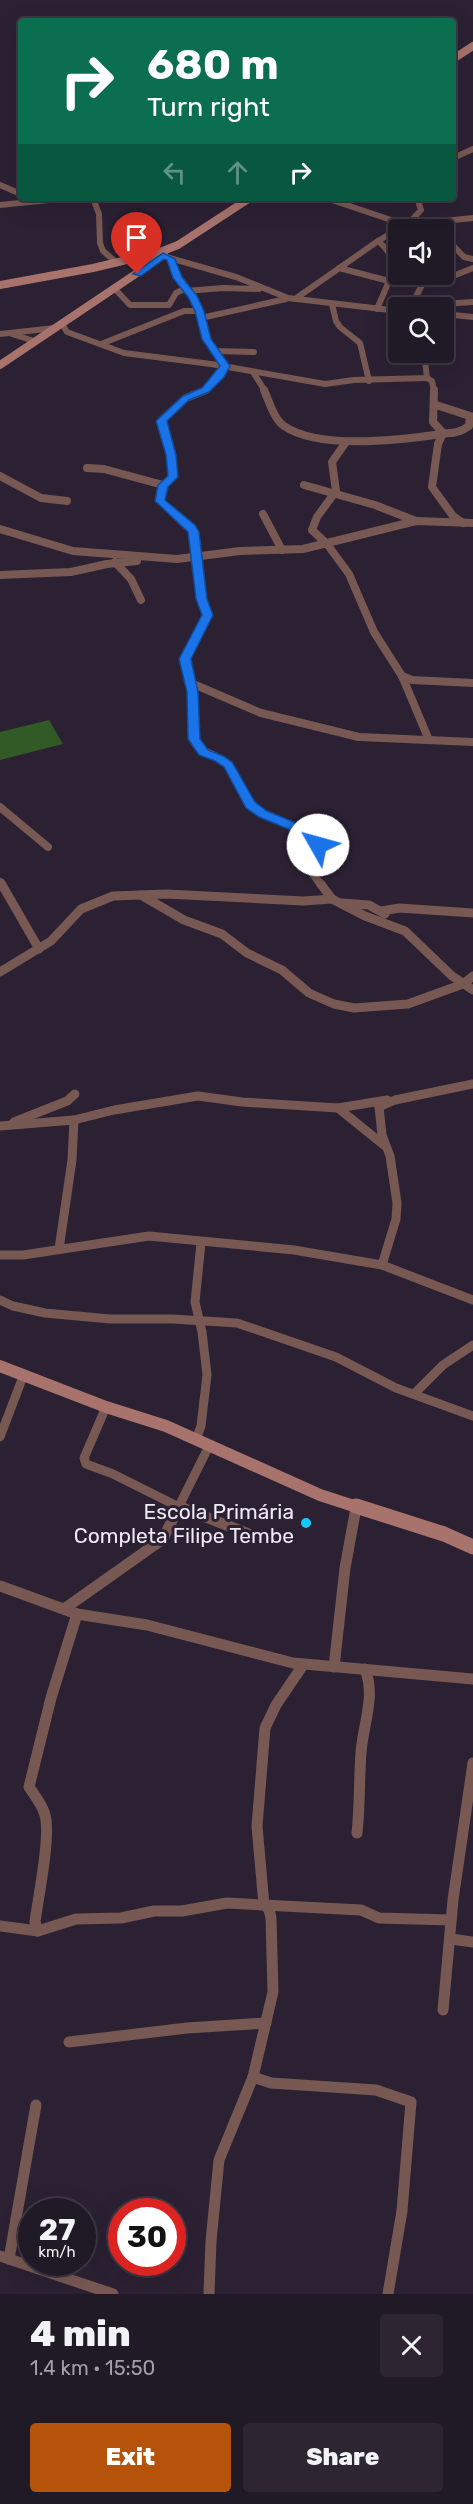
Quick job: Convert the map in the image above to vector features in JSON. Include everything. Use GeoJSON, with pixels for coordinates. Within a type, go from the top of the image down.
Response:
{"type":"FeatureCollection","features":[{"type":"Feature","properties":{"kind":"street"},"geometry":{"type":"LineString","coordinates":[[456,57],[473,46]]}},
{"type":"Feature","properties":{"kind":"street"},"geometry":{"type":"LineString","coordinates":[[456,157],[473,149]]}},
{"type":"Feature","properties":{"kind":"street"},"geometry":{"type":"LineString","coordinates":[[0,185],[18,193]]}},
{"type":"Feature","properties":{"kind":"street"},"geometry":{"type":"LineString","coordinates":[[0,205],[35,201]]}},
{"type":"Feature","properties":{"kind":"street"},"geometry":{"type":"LineString","coordinates":[[94,201],[99,214],[100,243],[103,251],[117,263]]}},
{"type":"Feature","properties":{"kind":"street"},"geometry":{"type":"LineString","coordinates":[[0,285],[142,258],[178,245],[245,201]]}},
{"type":"Feature","properties":{"kind":"street"},"geometry":{"type":"LineString","coordinates":[[335,201],[388,219]]}},
{"type":"Feature","properties":{"kind":"street"},"geometry":{"type":"LineString","coordinates":[[412,219],[421,209],[420,201]]}},
{"type":"Feature","properties":{"kind":"street"},"geometry":{"type":"LineString","coordinates":[[418,213],[420,219]]}},
{"type":"Feature","properties":{"kind":"street"},"geometry":{"type":"LineString","coordinates":[[454,220],[473,218]]}},
{"type":"Feature","properties":{"kind":"street"},"geometry":{"type":"LineString","coordinates":[[101,345],[184,311],[217,316],[241,308],[291,299],[388,235]]}},
{"type":"Feature","properties":{"kind":"street"},"geometry":{"type":"LineString","coordinates":[[378,241],[385,246],[388,252]]}},
{"type":"Feature","properties":{"kind":"street"},"geometry":{"type":"LineString","coordinates":[[0,365],[28,343],[167,257],[178,245]]}},
{"type":"Feature","properties":{"kind":"street"},"geometry":{"type":"LineString","coordinates":[[417,297],[424,281],[448,278],[473,266],[454,246]]}},
{"type":"Feature","properties":{"kind":"street"},"geometry":{"type":"LineString","coordinates":[[167,257],[220,272],[291,299],[388,310]]}},
{"type":"Feature","properties":{"kind":"street"},"geometry":{"type":"LineString","coordinates":[[167,257],[177,278],[192,296],[200,314],[206,339],[223,363],[220,375],[206,390],[186,398],[161,421],[171,455],[173,477],[163,485],[160,501],[191,527],[198,557],[202,599],[207,615],[185,659],[191,682],[196,745],[204,753],[219,758],[228,765],[251,805],[263,814],[314,837],[318,845],[309,857],[310,867],[336,901],[365,916],[398,926]]}},
{"type":"Feature","properties":{"kind":"street"},"geometry":{"type":"LineString","coordinates":[[464,257],[473,259]]}},
{"type":"Feature","properties":{"kind":"street"},"geometry":{"type":"LineString","coordinates":[[339,268],[388,280],[377,309]]}},
{"type":"Feature","properties":{"kind":"street"},"geometry":{"type":"LineString","coordinates":[[115,289],[130,305],[147,306],[169,305],[176,293],[185,290],[223,288],[266,290]]}},
{"type":"Feature","properties":{"kind":"street"},"geometry":{"type":"LineString","coordinates":[[454,304],[473,302]]}},
{"type":"Feature","properties":{"kind":"street"},"geometry":{"type":"LineString","coordinates":[[332,304],[336,321],[340,327],[360,343],[369,381]]}},
{"type":"Feature","properties":{"kind":"street"},"geometry":{"type":"LineString","coordinates":[[454,316],[473,317]]}},
{"type":"Feature","properties":{"kind":"street"},"geometry":{"type":"LineString","coordinates":[[4,333],[58,326],[67,332],[130,354],[211,364],[223,363],[253,372],[325,384],[354,380],[427,378],[432,381],[436,405],[433,422],[442,434]]}},
{"type":"Feature","properties":{"kind":"street"},"geometry":{"type":"LineString","coordinates":[[4,333],[28,343]]}},
{"type":"Feature","properties":{"kind":"street"},"geometry":{"type":"LineString","coordinates":[[216,351],[254,352]]}},
{"type":"Feature","properties":{"kind":"street"},"geometry":{"type":"LineString","coordinates":[[425,363],[427,378]]}},
{"type":"Feature","properties":{"kind":"street"},"geometry":{"type":"LineString","coordinates":[[253,372],[259,379],[275,415],[284,426],[301,434],[346,442],[409,439],[450,434],[469,426],[472,417],[436,405]]}},
{"type":"Feature","properties":{"kind":"street"},"geometry":{"type":"LineString","coordinates":[[259,379],[265,374]]}},
{"type":"Feature","properties":{"kind":"street"},"geometry":{"type":"LineString","coordinates":[[442,434],[437,443],[437,456],[431,479],[433,494],[454,518],[469,523]]}},
{"type":"Feature","properties":{"kind":"street"},"geometry":{"type":"LineString","coordinates":[[346,442],[332,462],[337,487],[312,528],[349,573],[374,632],[402,676],[429,741]]}},
{"type":"Feature","properties":{"kind":"street"},"geometry":{"type":"LineString","coordinates":[[87,468],[104,469],[163,485]]}},
{"type":"Feature","properties":{"kind":"street"},"geometry":{"type":"LineString","coordinates":[[0,476],[41,498],[67,501]]}},
{"type":"Feature","properties":{"kind":"street"},"geometry":{"type":"LineString","coordinates":[[304,485],[375,505],[416,521]]}},
{"type":"Feature","properties":{"kind":"street"},"geometry":{"type":"LineString","coordinates":[[264,514],[282,550]]}},
{"type":"Feature","properties":{"kind":"street"},"geometry":{"type":"LineString","coordinates":[[0,575],[71,572],[152,558],[198,557],[282,550],[327,544],[416,521],[469,523]]}},
{"type":"Feature","properties":{"kind":"street"},"geometry":{"type":"LineString","coordinates":[[0,529],[65,549],[152,558]]}},
{"type":"Feature","properties":{"kind":"street"},"geometry":{"type":"LineString","coordinates":[[100,553],[116,563],[128,575],[139,591],[141,600]]}},
{"type":"Feature","properties":{"kind":"street"},"geometry":{"type":"LineString","coordinates":[[402,676],[412,680],[473,683]]}},
{"type":"Feature","properties":{"kind":"street"},"geometry":{"type":"LineString","coordinates":[[191,682],[261,713],[359,737],[473,742]]}},
{"type":"Feature","properties":{"kind":"street"},"geometry":{"type":"LineString","coordinates":[[0,807],[48,847]]}},
{"type":"Feature","properties":{"kind":"street"},"geometry":{"type":"LineString","coordinates":[[0,882],[39,949]]}},
{"type":"Feature","properties":{"kind":"street"},"geometry":{"type":"LineString","coordinates":[[141,895],[184,920],[222,934],[247,953],[282,970],[309,993],[334,1004],[354,1008],[398,1005],[464,984],[473,976]]}},
{"type":"Feature","properties":{"kind":"street"},"geometry":{"type":"LineString","coordinates":[[0,972],[51,941],[81,909],[113,896],[336,901],[369,905],[382,911],[418,941],[442,967],[473,990]]}},
{"type":"Feature","properties":{"kind":"street"},"geometry":{"type":"LineString","coordinates":[[382,911],[399,908],[473,913]]}},
{"type":"Feature","properties":{"kind":"street"},"geometry":{"type":"LineString","coordinates":[[3,1125],[74,1120],[135,1106],[198,1096],[253,1103],[338,1108],[424,1095],[473,1084]]}},
{"type":"Feature","properties":{"kind":"street"},"geometry":{"type":"LineString","coordinates":[[3,1125],[56,1106],[75,1094]]}},
{"type":"Feature","properties":{"kind":"street"},"geometry":{"type":"LineString","coordinates":[[382,1265],[396,1219],[397,1203],[390,1156],[378,1111],[387,1100]]}},
{"type":"Feature","properties":{"kind":"street"},"geometry":{"type":"LineString","coordinates":[[338,1108],[386,1146]]}},
{"type":"Feature","properties":{"kind":"street"},"geometry":{"type":"LineString","coordinates":[[59,1250],[72,1160],[74,1120]]}},
{"type":"Feature","properties":{"kind":"street"},"geometry":{"type":"LineString","coordinates":[[0,1255],[23,1255],[59,1250],[135,1236],[294,1250],[382,1265],[473,1300]]}},
{"type":"Feature","properties":{"kind":"street"},"geometry":{"type":"LineString","coordinates":[[196,1440],[201,1426],[207,1375],[195,1294],[201,1243]]}},
{"type":"Feature","properties":{"kind":"street"},"geometry":{"type":"LineString","coordinates":[[0,1300],[13,1306],[45,1313],[110,1319],[227,1321],[248,1326],[336,1357],[396,1388],[473,1416]]}},
{"type":"Feature","properties":{"kind":"street"},"geometry":{"type":"LineString","coordinates":[[414,1394],[443,1365],[473,1345]]}},
{"type":"Feature","properties":{"kind":"street"},"geometry":{"type":"LineString","coordinates":[[0,1366],[106,1407],[166,1426],[320,1495],[444,1534],[473,1547]]}},
{"type":"Feature","properties":{"kind":"street"},"geometry":{"type":"LineString","coordinates":[[0,1437],[24,1374]]}},
{"type":"Feature","properties":{"kind":"street"},"geometry":{"type":"LineString","coordinates":[[106,1407],[83,1462],[181,1507],[249,1534]]}},
{"type":"Feature","properties":{"kind":"street"},"geometry":{"type":"LineString","coordinates":[[64,1609],[164,1539],[209,1446]]}},
{"type":"Feature","properties":{"kind":"street"},"geometry":{"type":"LineString","coordinates":[[334,1667],[345,1568],[356,1508]]}},
{"type":"Feature","properties":{"kind":"street"},"geometry":{"type":"LineString","coordinates":[[0,1586],[77,1614],[147,1625],[190,1638],[256,1652],[298,1667],[364,1669],[471,1680]]}},
{"type":"Feature","properties":{"kind":"street"},"geometry":{"type":"LineString","coordinates":[[38,1931],[35,1922],[44,1857],[46,1818],[29,1787],[51,1698],[77,1614]]}},
{"type":"Feature","properties":{"kind":"street"},"geometry":{"type":"LineString","coordinates":[[209,2294],[211,2241],[219,2160],[253,2077],[273,1992],[271,1917],[269,1909],[264,1905],[257,1826],[265,1728],[267,1720],[298,1667]]}},
{"type":"Feature","properties":{"kind":"street"},"geometry":{"type":"LineString","coordinates":[[357,1833],[361,1792],[361,1754],[369,1687],[364,1669]]}},
{"type":"Feature","properties":{"kind":"street"},"geometry":{"type":"LineString","coordinates":[[443,2010],[451,1920],[473,1763]]}},
{"type":"Feature","properties":{"kind":"street"},"geometry":{"type":"LineString","coordinates":[[0,1926],[38,1931],[86,1918],[121,1918],[154,1911],[182,1911],[228,1904],[361,1910],[379,1918],[451,1920]]}},
{"type":"Feature","properties":{"kind":"street"},"geometry":{"type":"LineString","coordinates":[[451,1940],[473,1942]]}},
{"type":"Feature","properties":{"kind":"street"},"geometry":{"type":"LineString","coordinates":[[69,2042],[188,2028],[266,2023]]}},
{"type":"Feature","properties":{"kind":"street"},"geometry":{"type":"LineString","coordinates":[[253,2077],[271,2083],[376,2090],[411,2102],[402,2211],[388,2294]]}},
{"type":"Feature","properties":{"kind":"street"},"geometry":{"type":"LineString","coordinates":[[36,2105],[4,2257],[113,2294]]}},
{"type":"Feature","properties":{"kind":"green space"},"geometry":{"type":"Polygon","coordinates":[[[49,720],[63,744],[0,760],[0,732],[49,720]]]}},
{"type":"Feature","properties":{"kind":"place","name":"Escola Primária Completa Filipe Tembe"},"geometry":{"type":"Point","coordinates":[306,1523]}},
{"type":"Feature","properties":{"kind":"route"},"geometry":{"type":"LineString","coordinates":[[137,274],[163,256],[171,259],[177,278],[192,296],[199,311],[206,339],[225,366],[206,390],[186,398],[161,421],[171,455],[173,477],[163,485],[160,501],[194,532],[202,599],[207,615],[185,659],[191,682],[194,739],[200,750],[219,758],[228,765],[251,805],[263,814],[307,832],[314,837],[318,845]]}}]}
